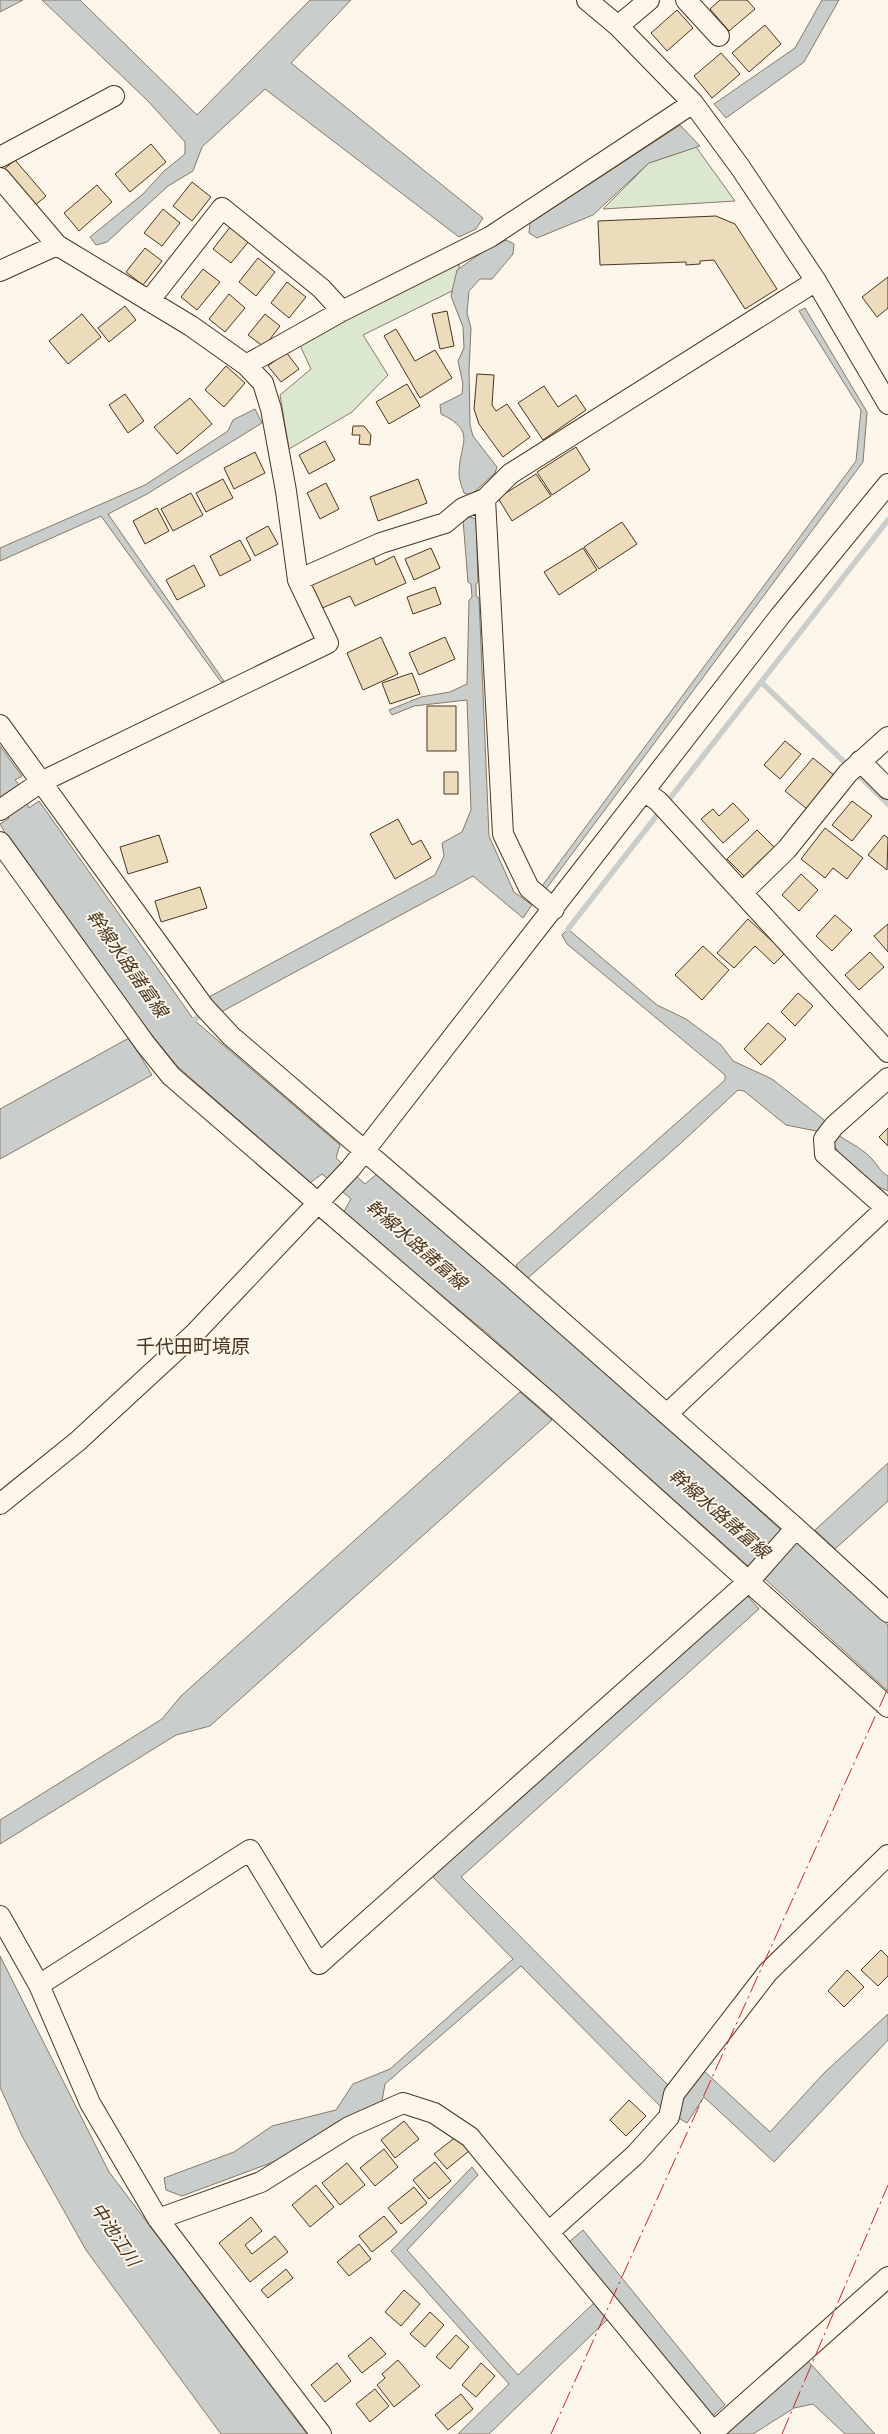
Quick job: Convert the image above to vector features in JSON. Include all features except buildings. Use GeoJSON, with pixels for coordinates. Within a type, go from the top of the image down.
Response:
{"type":"FeatureCollection","features":[{"type":"Feature","properties":{"kind":"street"},"geometry":{"type":"LineString","coordinates":[[587,0],[618,26],[693,103],[740,167],[816,281],[888,404]]}},
{"type":"Feature","properties":{"kind":"street"},"geometry":{"type":"LineString","coordinates":[[618,26],[649,0]]}},
{"type":"Feature","properties":{"kind":"street"},"geometry":{"type":"LineString","coordinates":[[686,0],[719,36]]}},
{"type":"Feature","properties":{"kind":"street"},"geometry":{"type":"LineString","coordinates":[[0,156],[114,96]]}},
{"type":"Feature","properties":{"kind":"street"},"geometry":{"type":"LineString","coordinates":[[246,365],[342,310],[490,237],[693,103]]}},
{"type":"Feature","properties":{"kind":"street"},"geometry":{"type":"LineString","coordinates":[[0,178],[57,245],[191,326],[246,365],[264,383],[272,409],[298,580],[328,643],[36,785],[0,810]]}},
{"type":"Feature","properties":{"kind":"street"},"geometry":{"type":"LineString","coordinates":[[149,301],[222,208],[321,288],[342,310]]}},
{"type":"Feature","properties":{"kind":"street"},"geometry":{"type":"LineString","coordinates":[[0,272],[57,245]]}},
{"type":"Feature","properties":{"kind":"street"},"geometry":{"type":"LineString","coordinates":[[298,580],[381,543],[445,523],[463,508],[485,499],[510,474],[816,281]]}},
{"type":"Feature","properties":{"kind":"street"},"geometry":{"type":"LineString","coordinates":[[0,1504],[78,1441],[195,1333],[351,1168],[780,616],[888,484]]}},
{"type":"Feature","properties":{"kind":"street"},"geometry":{"type":"LineString","coordinates":[[485,499],[504,834],[529,888],[554,909]]}},
{"type":"Feature","properties":{"kind":"street"},"geometry":{"type":"LineString","coordinates":[[0,725],[36,785],[208,1012],[230,1036],[366,1150],[376,1163],[515,1280],[796,1528],[888,1612]]}},
{"type":"Feature","properties":{"kind":"street"},"geometry":{"type":"LineString","coordinates":[[743,892],[786,849],[854,767],[888,737]]}},
{"type":"Feature","properties":{"kind":"street"},"geometry":{"type":"LineString","coordinates":[[854,767],[888,789]]}},
{"type":"Feature","properties":{"kind":"street"},"geometry":{"type":"LineString","coordinates":[[645,792],[658,801],[888,1052]]}},
{"type":"Feature","properties":{"kind":"street"},"geometry":{"type":"LineString","coordinates":[[0,842],[170,1076],[542,1397],[749,1581],[888,1708]]}},
{"type":"Feature","properties":{"kind":"street"},"geometry":{"type":"LineString","coordinates":[[667,1414],[886,1208],[825,1154],[829,1133],[888,1078]]}},
{"type":"Feature","properties":{"kind":"street"},"geometry":{"type":"LineString","coordinates":[[39,1985],[250,1850],[319,1964],[749,1581],[796,1528]]}},
{"type":"Feature","properties":{"kind":"street"},"geometry":{"type":"LineString","coordinates":[[550,2231],[635,2156],[668,2117],[674,2094],[768,1972],[888,1855]]}},
{"type":"Feature","properties":{"kind":"street"},"geometry":{"type":"LineString","coordinates":[[0,1916],[39,1985],[90,2103],[158,2219],[321,2434]]}},
{"type":"Feature","properties":{"kind":"street"},"geometry":{"type":"LineString","coordinates":[[158,2219],[261,2182],[350,2127],[403,2103],[434,2113],[470,2137],[718,2428],[888,2277]]}},
{"type":"Feature","properties":{"kind":"green space"},"geometry":{"type":"Polygon","coordinates":[[[696,147],[735,201],[603,209],[649,163],[696,147]]]}},
{"type":"Feature","properties":{"kind":"green space"},"geometry":{"type":"Polygon","coordinates":[[[460,245],[458,288],[363,335],[388,375],[352,412],[289,449],[280,395],[311,369],[298,341],[460,245]]]}},
{"type":"Feature","properties":{"kind":"water"},"geometry":{"type":"Polygon","coordinates":[[[0,0],[23,0],[0,12],[0,0]]]}},
{"type":"Feature","properties":{"kind":"water"},"geometry":{"type":"Polygon","coordinates":[[[42,0],[80,0],[197,115],[310,0],[351,0],[291,63],[483,218],[476,229],[459,237],[265,89],[202,147],[193,171],[168,186],[107,242],[96,245],[90,237],[143,194],[164,171],[185,154],[185,142],[147,100],[42,0]]]}},
{"type":"Feature","properties":{"kind":"water"},"geometry":{"type":"Polygon","coordinates":[[[822,0],[839,0],[804,62],[726,118],[714,104],[795,48],[822,0]]]}},
{"type":"Feature","properties":{"kind":"water"},"geometry":{"type":"Polygon","coordinates":[[[680,125],[700,146],[649,163],[593,215],[537,238],[529,233],[530,223],[680,125]]]}},
{"type":"Feature","properties":{"kind":"water"},"geometry":{"type":"Polygon","coordinates":[[[506,240],[514,244],[513,254],[492,279],[480,279],[469,291],[467,313],[471,328],[469,370],[470,425],[473,436],[497,467],[495,473],[471,495],[464,493],[459,476],[464,439],[463,433],[452,420],[441,414],[440,405],[462,394],[463,384],[458,361],[464,348],[463,327],[451,296],[457,270],[487,249],[506,240]]]}},
{"type":"Feature","properties":{"kind":"water"},"geometry":{"type":"Polygon","coordinates":[[[805,308],[867,412],[863,462],[546,889],[542,886],[856,461],[861,410],[799,311],[805,308]]]}},
{"type":"Feature","properties":{"kind":"water"},"geometry":{"type":"Polygon","coordinates":[[[255,409],[262,423],[147,494],[108,514],[224,681],[221,682],[101,516],[0,561],[0,548],[145,485],[228,431],[233,420],[255,409]]]}},
{"type":"Feature","properties":{"kind":"water"},"geometry":{"type":"Polygon","coordinates":[[[470,517],[476,519],[478,582],[476,584],[476,596],[479,598],[489,836],[514,892],[532,905],[523,918],[473,876],[221,1012],[209,997],[435,875],[444,856],[442,843],[462,832],[471,810],[467,700],[414,706],[392,715],[389,710],[421,697],[450,692],[467,684],[469,600],[472,597],[471,584],[468,582],[463,520],[470,517]]]}},
{"type":"Feature","properties":{"kind":"water"},"geometry":{"type":"Polygon","coordinates":[[[0,746],[22,776],[15,780],[19,785],[0,798],[0,746]]]}},
{"type":"Feature","properties":{"kind":"water","name":"幹線水路諸富線"},"geometry":{"type":"Polygon","coordinates":[[[39,801],[194,1020],[340,1145],[336,1158],[365,1184],[378,1173],[510,1285],[781,1530],[772,1541],[787,1554],[797,1542],[888,1625],[888,1691],[765,1579],[774,1569],[758,1555],[748,1566],[488,1334],[343,1213],[351,1199],[322,1174],[310,1183],[177,1066],[139,1019],[10,842],[0,824],[9,818],[6,815],[26,802],[29,808],[39,801]]]}},
{"type":"Feature","properties":{"kind":"water"},"geometry":{"type":"Polygon","coordinates":[[[568,929],[657,1005],[686,1019],[721,1045],[733,1061],[772,1079],[823,1119],[827,1126],[839,1136],[866,1153],[888,1176],[888,1191],[872,1184],[838,1153],[833,1142],[821,1132],[786,1125],[744,1091],[738,1090],[528,1278],[520,1273],[516,1265],[725,1080],[725,1075],[567,944],[562,935],[568,929]]]}},
{"type":"Feature","properties":{"kind":"water"},"geometry":{"type":"Polygon","coordinates":[[[129,1038],[152,1075],[0,1159],[0,1109],[129,1038]]]}},
{"type":"Feature","properties":{"kind":"water"},"geometry":{"type":"Polygon","coordinates":[[[520,1392],[552,1420],[210,1726],[176,1735],[0,1844],[0,1820],[162,1719],[181,1696],[520,1392]]]}},
{"type":"Feature","properties":{"kind":"water"},"geometry":{"type":"Polygon","coordinates":[[[888,1463],[888,1501],[835,1549],[815,1530],[888,1463]]]}},
{"type":"Feature","properties":{"kind":"water"},"geometry":{"type":"Polygon","coordinates":[[[745,1593],[759,1609],[461,1877],[668,2085],[703,2070],[770,2132],[824,2073],[888,2014],[888,2040],[774,2162],[704,2097],[687,2123],[662,2108],[521,1966],[385,2084],[382,2101],[335,2123],[284,2158],[182,2196],[166,2190],[164,2178],[234,2152],[272,2126],[336,2110],[353,2084],[390,2069],[513,1959],[431,1875],[745,1593]]]}},
{"type":"Feature","properties":{"kind":"water","name":"中池江川"},"geometry":{"type":"Polygon","coordinates":[[[0,1956],[109,2172],[307,2434],[221,2434],[86,2250],[22,2136],[0,2087],[0,1956]]]}},
{"type":"Feature","properties":{"kind":"water"},"geometry":{"type":"Polygon","coordinates":[[[472,2167],[478,2175],[407,2250],[518,2375],[595,2302],[609,2318],[489,2434],[458,2434],[509,2384],[391,2251],[472,2167]]]}},
{"type":"Feature","properties":{"kind":"water"},"geometry":{"type":"Polygon","coordinates":[[[583,2230],[725,2405],[711,2417],[569,2242],[583,2230]]]}},
{"type":"Feature","properties":{"kind":"water"},"geometry":{"type":"Polygon","coordinates":[[[806,2359],[875,2434],[845,2434],[813,2404],[794,2408],[753,2434],[725,2434],[806,2359]]]}},
{"type":"Feature","properties":{"kind":"waterway"},"geometry":{"type":"LineString","coordinates":[[671,797],[888,520]]}},
{"type":"Feature","properties":{"kind":"waterway"},"geometry":{"type":"LineString","coordinates":[[761,682],[888,804]]}},
{"type":"Feature","properties":{"kind":"waterway"},"geometry":{"type":"LineString","coordinates":[[568,929],[658,814]]}},
{"type":"Feature","properties":{"kind":"waterway"},"geometry":{"type":"LineString","coordinates":[[194,1020],[204,1013]]}},
{"type":"Feature","properties":{"kind":"power"},"geometry":{"type":"LineString","coordinates":[[551,2434],[888,1688]]}},
{"type":"Feature","properties":{"kind":"power"},"geometry":{"type":"LineString","coordinates":[[782,2434],[888,2185]]}},
{"type":"Feature","properties":{"kind":"district","name":"千代田町境原"},"geometry":{"type":"Point","coordinates":[193,1345]}}]}
